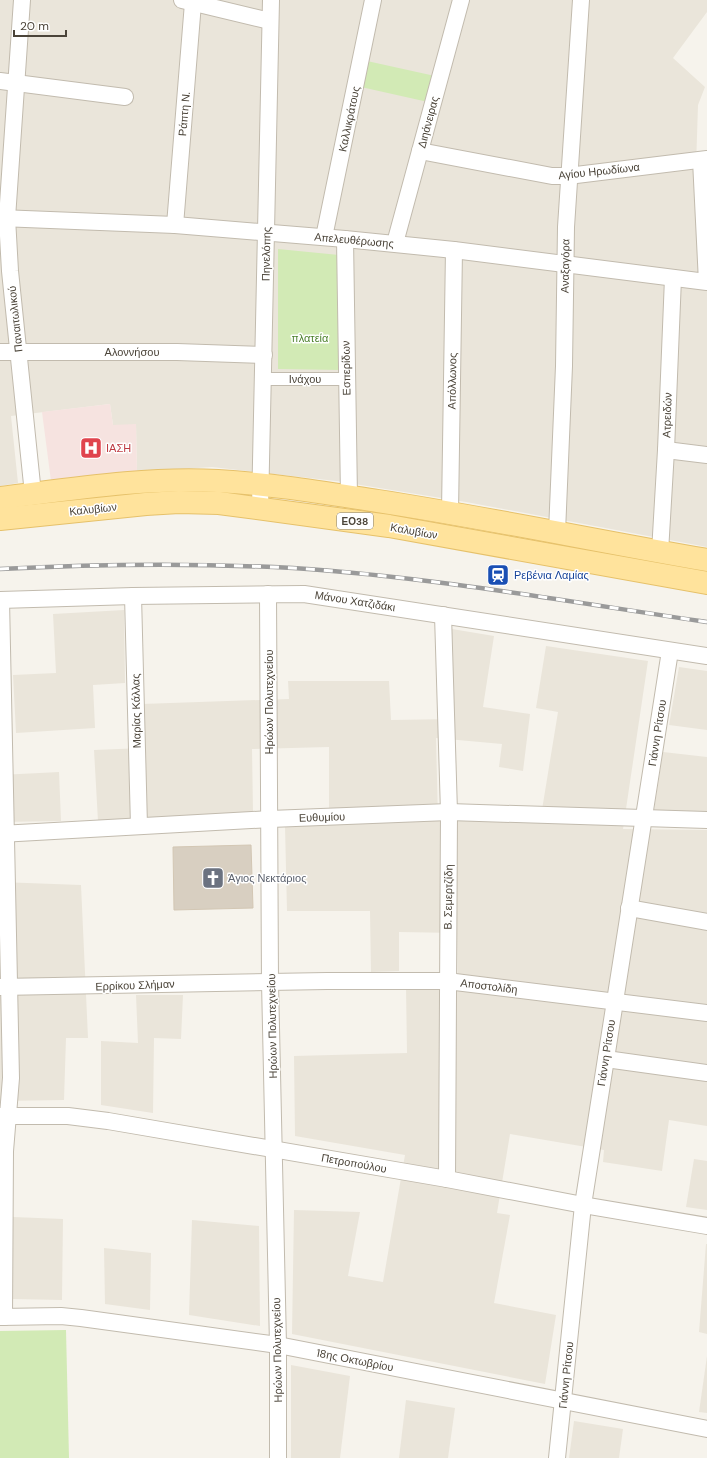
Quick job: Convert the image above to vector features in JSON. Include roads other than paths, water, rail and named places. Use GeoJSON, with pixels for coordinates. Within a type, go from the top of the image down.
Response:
{"type":"FeatureCollection","features":[{"type":"Feature","properties":{"kind":"main road","name":"Καλυβίων"},"geometry":{"type":"LineString","coordinates":[[0,498],[154,482],[217,481],[349,496],[450,512],[707,560]]}},
{"type":"Feature","properties":{"kind":"main road","name":"Καλυβίων"},"geometry":{"type":"LineString","coordinates":[[0,520],[179,502],[219,503],[389,526],[707,583]]}},
{"type":"Feature","properties":{"kind":"street","name":"Παναιτωλικού"},"geometry":{"type":"LineString","coordinates":[[22,0],[8,82],[3,218],[10,271],[33,494]]}},
{"type":"Feature","properties":{"kind":"street","name":"Πηνελόπης"},"geometry":{"type":"LineString","coordinates":[[260,508],[271,0]]}},
{"type":"Feature","properties":{"kind":"street","name":"Καλλικράτους"},"geometry":{"type":"LineString","coordinates":[[324,237],[373,0]]}},
{"type":"Feature","properties":{"kind":"street","name":"Διηάνειρας"},"geometry":{"type":"LineString","coordinates":[[395,244],[461,0]]}},
{"type":"Feature","properties":{"kind":"street","name":"Αναξαγόρα"},"geometry":{"type":"LineString","coordinates":[[557,532],[564,366],[568,176],[581,0]]}},
{"type":"Feature","properties":{"kind":"street"},"geometry":{"type":"LineString","coordinates":[[187,1],[270,21]]}},
{"type":"Feature","properties":{"kind":"street","name":"Ράπτη Ν."},"geometry":{"type":"LineString","coordinates":[[174,225],[187,1]]}},
{"type":"Feature","properties":{"kind":"street"},"geometry":{"type":"LineString","coordinates":[[8,82],[125,97]]}},
{"type":"Feature","properties":{"kind":"street","name":"Αγίου Ηρωδίωνα"},"geometry":{"type":"LineString","coordinates":[[420,151],[531,172],[568,176],[704,160]]}},
{"type":"Feature","properties":{"kind":"street"},"geometry":{"type":"LineString","coordinates":[[704,160],[707,282]]}},
{"type":"Feature","properties":{"kind":"street","name":"Απελευθέρωσης"},"geometry":{"type":"LineString","coordinates":[[3,218],[174,225],[324,237],[454,250],[707,282]]}},
{"type":"Feature","properties":{"kind":"street","name":"Εσπερίδων"},"geometry":{"type":"LineString","coordinates":[[345,239],[349,496]]}},
{"type":"Feature","properties":{"kind":"street","name":"Απόλλωνος"},"geometry":{"type":"LineString","coordinates":[[450,512],[454,250]]}},
{"type":"Feature","properties":{"kind":"street","name":"Ατρειδών"},"geometry":{"type":"LineString","coordinates":[[660,552],[666,450],[672,278]]}},
{"type":"Feature","properties":{"kind":"street","name":"Αλοννήσου"},"geometry":{"type":"LineString","coordinates":[[0,352],[177,352],[264,355]]}},
{"type":"Feature","properties":{"kind":"street","name":"Ινάχου"},"geometry":{"type":"LineString","coordinates":[[263,379],[346,379]]}},
{"type":"Feature","properties":{"kind":"street"},"geometry":{"type":"LineString","coordinates":[[666,450],[707,455]]}},
{"type":"Feature","properties":{"kind":"street","name":"Ηρώων Πολυτεχνείου"},"geometry":{"type":"LineString","coordinates":[[268,594],[270,982],[278,1345],[278,1458]]}},
{"type":"Feature","properties":{"kind":"street","name":"Μάνου Χατζιδάκι"},"geometry":{"type":"LineString","coordinates":[[0,600],[133,596],[304,594],[707,656]]}},
{"type":"Feature","properties":{"kind":"street","name":"Μαρίας Κάλλας"},"geometry":{"type":"LineString","coordinates":[[133,596],[139,826]]}},
{"type":"Feature","properties":{"kind":"street"},"geometry":{"type":"LineString","coordinates":[[0,600],[4,987],[11,1078],[4,1116],[5,1152],[2,1317]]}},
{"type":"Feature","properties":{"kind":"street","name":"Β. Σεμερτζίδη"},"geometry":{"type":"LineString","coordinates":[[443,615],[449,812],[447,1179]]}},
{"type":"Feature","properties":{"kind":"street","name":"Γιάννη Ρίτσου"},"geometry":{"type":"LineString","coordinates":[[558,1458],[583,1205],[670,651]]}},
{"type":"Feature","properties":{"kind":"street","name":"Ευθυμίου"},"geometry":{"type":"LineString","coordinates":[[3,834],[270,819],[449,812],[509,812],[707,820]]}},
{"type":"Feature","properties":{"kind":"street"},"geometry":{"type":"LineString","coordinates":[[629,908],[707,922]]}},
{"type":"Feature","properties":{"kind":"street","name":"Αποστολίδη"},"geometry":{"type":"LineString","coordinates":[[270,982],[447,981],[707,1013]]}},
{"type":"Feature","properties":{"kind":"street","name":"Ερρίκου Σλήμαν"},"geometry":{"type":"LineString","coordinates":[[4,987],[270,982]]}},
{"type":"Feature","properties":{"kind":"street"},"geometry":{"type":"LineString","coordinates":[[606,1059],[707,1073]]}},
{"type":"Feature","properties":{"kind":"street","name":"Πετροπούλου"},"geometry":{"type":"LineString","coordinates":[[4,1116],[56,1115],[82,1117],[447,1179],[583,1205],[707,1226]]}},
{"type":"Feature","properties":{"kind":"street","name":"18ης Οκτωβρίου"},"geometry":{"type":"LineString","coordinates":[[2,1317],[61,1316],[81,1318],[278,1345],[707,1429]]}},
{"type":"Feature","properties":{"kind":"railway"},"geometry":{"type":"LineString","coordinates":[[0,569],[146,565],[220,565],[293,568],[397,577],[552,598],[707,622]]}},
{"type":"Feature","properties":{"kind":"place","name":"ΙΑΣΗ"},"geometry":{"type":"Point","coordinates":[91,448]}},
{"type":"Feature","properties":{"kind":"place","name":"Ρεβένια Λαμίας"},"geometry":{"type":"Point","coordinates":[498,575]}},
{"type":"Feature","properties":{"kind":"place","name":"Άγιος Νεκτάριος"},"geometry":{"type":"Point","coordinates":[213,878]}},
{"type":"Feature","properties":{"kind":"park label","name":"πλατεία"},"geometry":{"type":"Point","coordinates":[310,338]}}]}
